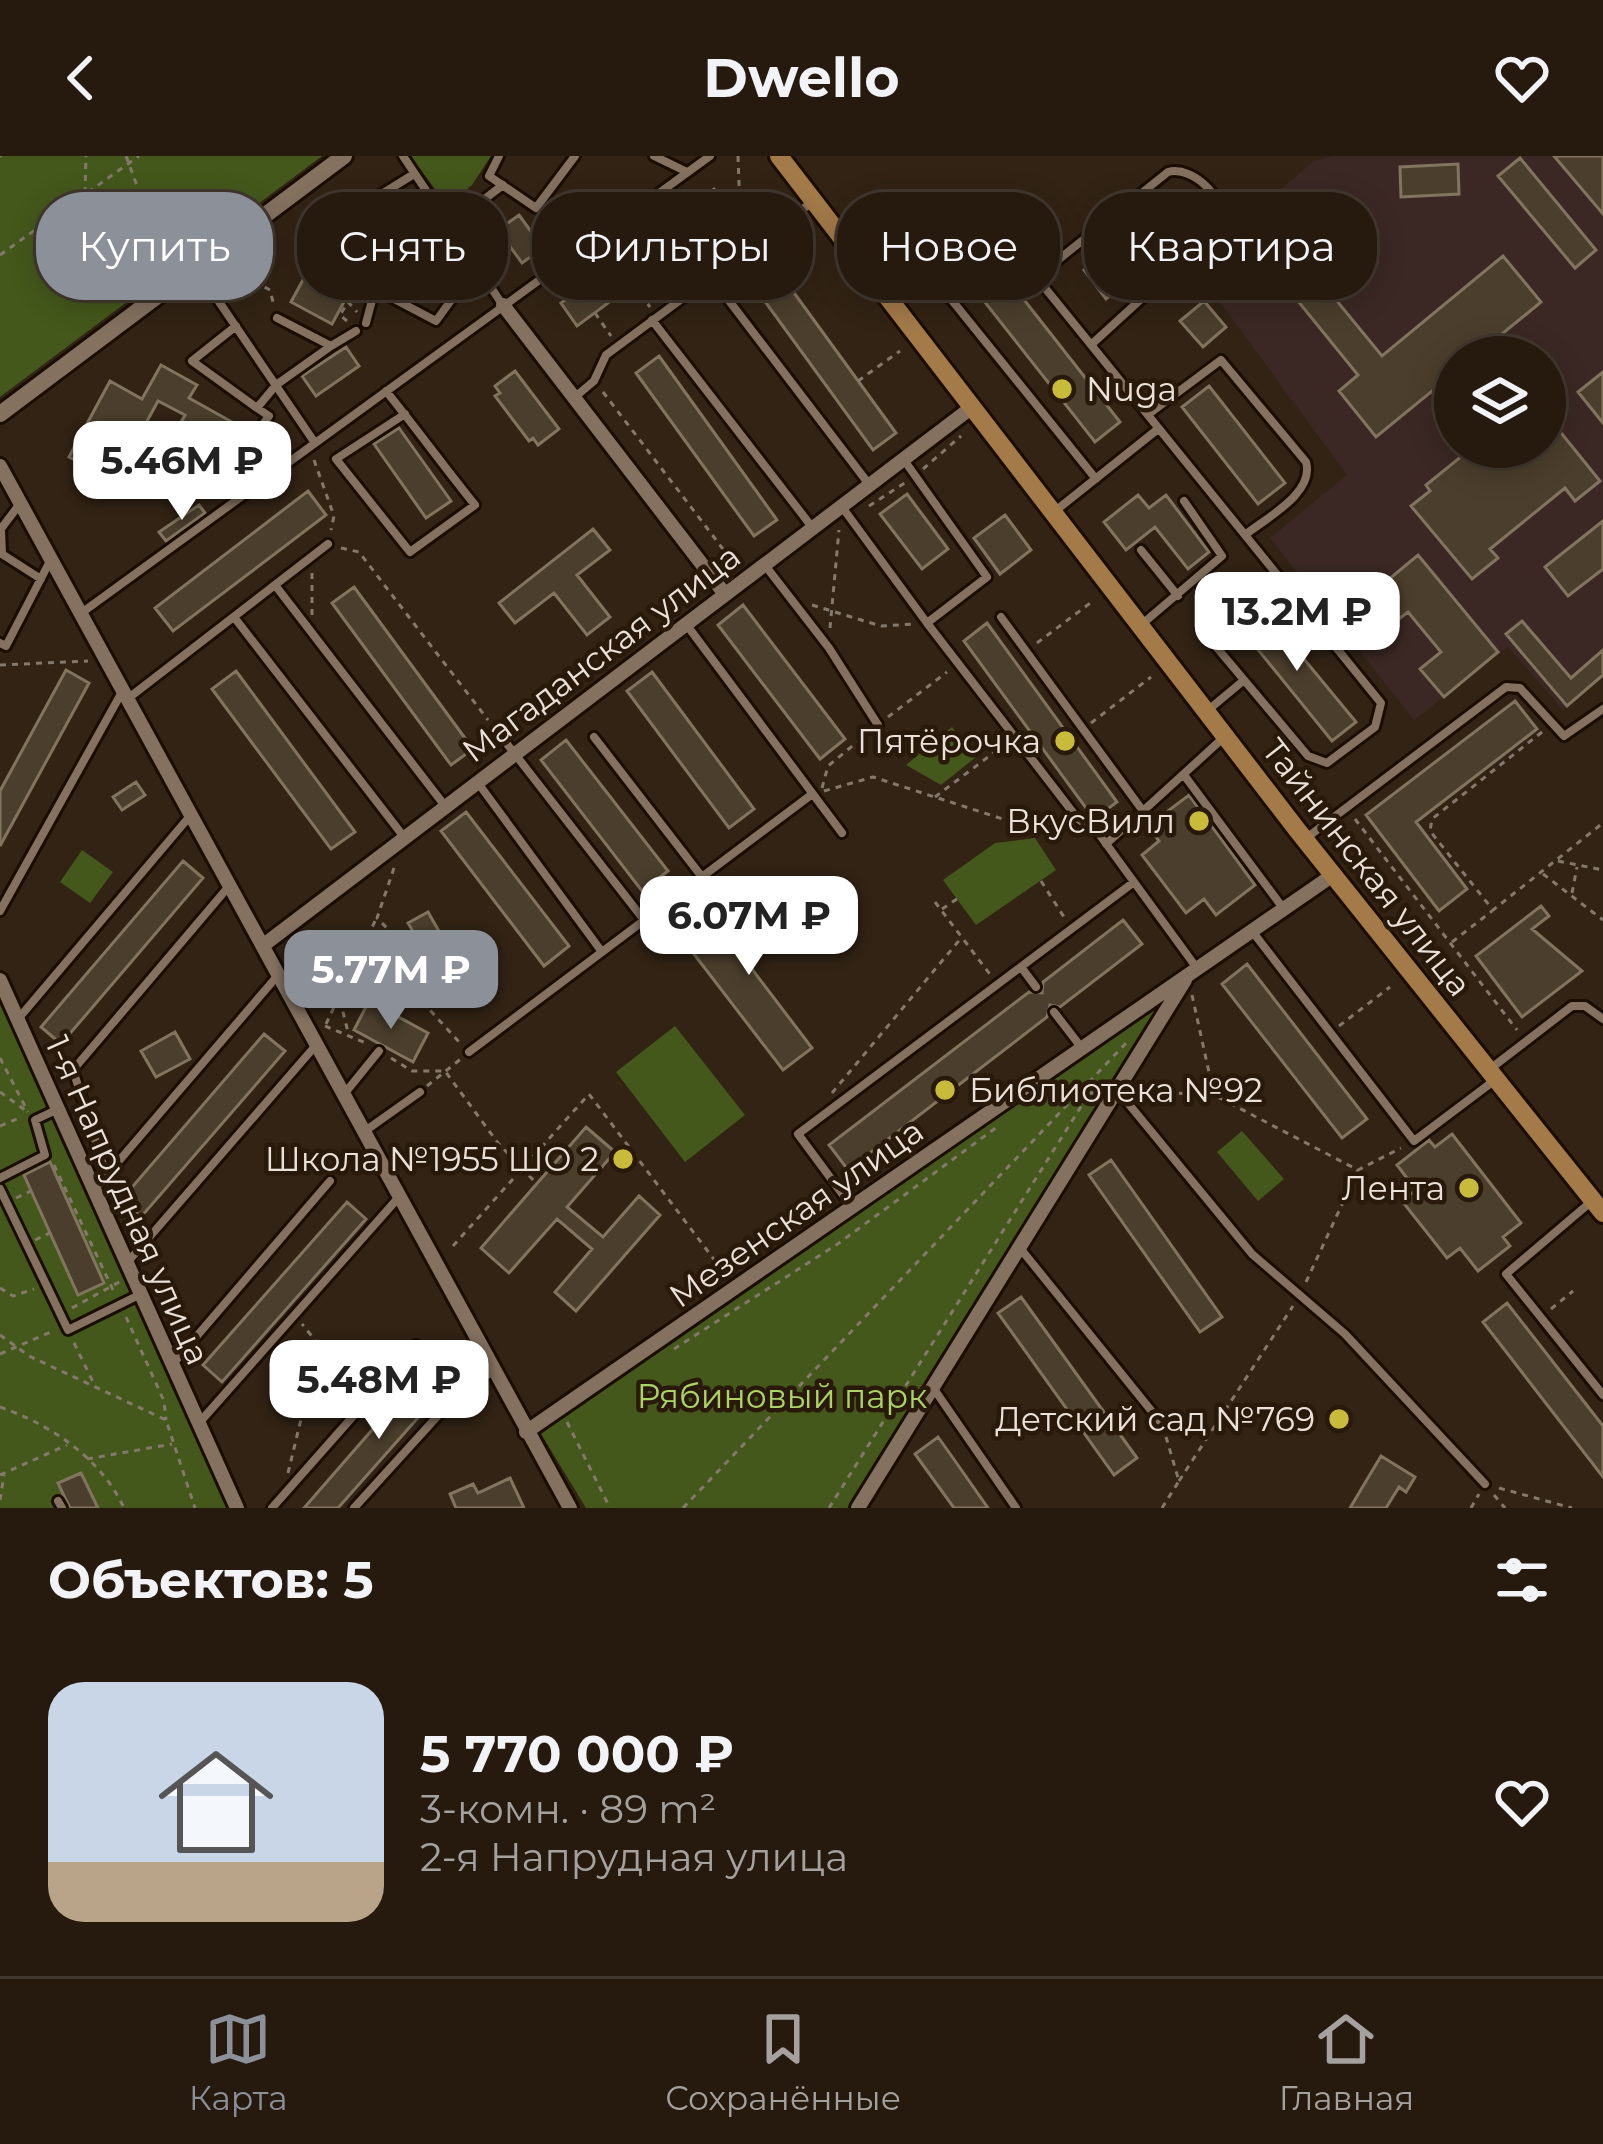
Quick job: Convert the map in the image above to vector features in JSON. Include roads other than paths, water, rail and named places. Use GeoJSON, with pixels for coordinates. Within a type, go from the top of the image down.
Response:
{"type":"FeatureCollection","features":[{"type":"Feature","properties":{"kind":"main road","name":"Тайнинская улица"},"geometry":{"type":"LineString","coordinates":[[779,156],[806,192]]}},
{"type":"Feature","properties":{"kind":"main road","name":"Тайнинская улица"},"geometry":{"type":"LineString","coordinates":[[813,201],[837,232]]}},
{"type":"Feature","properties":{"kind":"main road","name":"Тайнинская улица"},"geometry":{"type":"LineString","coordinates":[[889,300],[1305,839],[1598,1207]]}},
{"type":"Feature","properties":{"kind":"street"},"geometry":{"type":"LineString","coordinates":[[273,209],[344,156]]}},
{"type":"Feature","properties":{"kind":"street"},"geometry":{"type":"LineString","coordinates":[[0,414],[151,300]]}},
{"type":"Feature","properties":{"kind":"street"},"geometry":{"type":"LineString","coordinates":[[503,305],[724,593]]}},
{"type":"Feature","properties":{"kind":"street","name":"Магаданская улица"},"geometry":{"type":"LineString","coordinates":[[265,944],[764,563],[846,512],[869,484],[971,408]]}},
{"type":"Feature","properties":{"kind":"street"},"geometry":{"type":"LineString","coordinates":[[0,466],[570,1508]]}},
{"type":"Feature","properties":{"kind":"street","name":"Мезенская улица"},"geometry":{"type":"LineString","coordinates":[[526,1432],[1333,874]]}},
{"type":"Feature","properties":{"kind":"street"},"geometry":{"type":"LineString","coordinates":[[858,1508],[1192,972]]}},
{"type":"Feature","properties":{"kind":"street","name":"1-я Напрудная улица"},"geometry":{"type":"LineString","coordinates":[[0,980],[238,1508]]}},
{"type":"Feature","properties":{"kind":"lane"},"geometry":{"type":"LineString","coordinates":[[403,156],[426,192]]}},
{"type":"Feature","properties":{"kind":"lane"},"geometry":{"type":"LineString","coordinates":[[500,156],[489,176],[536,208],[575,156]]}},
{"type":"Feature","properties":{"kind":"lane"},"geometry":{"type":"LineString","coordinates":[[79,615],[710,156]]}},
{"type":"Feature","properties":{"kind":"lane"},"geometry":{"type":"LineString","coordinates":[[659,157],[687,172]]}},
{"type":"Feature","properties":{"kind":"lane"},"geometry":{"type":"LineString","coordinates":[[1060,258],[1168,172],[1187,170],[1198,177],[1221,209],[1220,227],[1093,343]]}},
{"type":"Feature","properties":{"kind":"lane"},"geometry":{"type":"LineString","coordinates":[[385,192],[414,174]]}},
{"type":"Feature","properties":{"kind":"lane"},"geometry":{"type":"LineString","coordinates":[[494,192],[503,185]]}},
{"type":"Feature","properties":{"kind":"lane"},"geometry":{"type":"LineString","coordinates":[[218,300],[312,445]]}},
{"type":"Feature","properties":{"kind":"lane"},"geometry":{"type":"LineString","coordinates":[[366,323],[372,300]]}},
{"type":"Feature","properties":{"kind":"lane"},"geometry":{"type":"LineString","coordinates":[[396,300],[436,321],[451,300]]}},
{"type":"Feature","properties":{"kind":"lane"},"geometry":{"type":"LineString","coordinates":[[500,300],[503,305]]}},
{"type":"Feature","properties":{"kind":"lane"},"geometry":{"type":"LineString","coordinates":[[574,398],[594,382],[606,355],[679,300]]}},
{"type":"Feature","properties":{"kind":"lane"},"geometry":{"type":"LineString","coordinates":[[729,300],[869,484]]}},
{"type":"Feature","properties":{"kind":"lane"},"geometry":{"type":"LineString","coordinates":[[953,300],[1096,479]]}},
{"type":"Feature","properties":{"kind":"lane"},"geometry":{"type":"LineString","coordinates":[[1058,300],[1381,703],[1380,720],[1336,760],[1317,762],[1217,652],[1213,635],[1278,576]]}},
{"type":"Feature","properties":{"kind":"lane"},"geometry":{"type":"LineString","coordinates":[[277,318],[331,346]]}},
{"type":"Feature","properties":{"kind":"lane"},"geometry":{"type":"LineString","coordinates":[[654,318],[818,533]]}},
{"type":"Feature","properties":{"kind":"lane"},"geometry":{"type":"LineString","coordinates":[[224,479],[269,416],[192,361],[236,326]]}},
{"type":"Feature","properties":{"kind":"lane"},"geometry":{"type":"LineString","coordinates":[[257,408],[276,385],[356,331]]}},
{"type":"Feature","properties":{"kind":"lane"},"geometry":{"type":"LineString","coordinates":[[1150,413],[1221,360],[1306,462],[1310,473],[1303,488],[1245,535]]}},
{"type":"Feature","properties":{"kind":"lane"},"geometry":{"type":"LineString","coordinates":[[386,391],[404,414],[475,506],[410,552],[336,459],[404,414]]}},
{"type":"Feature","properties":{"kind":"lane"},"geometry":{"type":"LineString","coordinates":[[1052,512],[1158,429]]}},
{"type":"Feature","properties":{"kind":"lane"},"geometry":{"type":"LineString","coordinates":[[162,446],[249,491]]}},
{"type":"Feature","properties":{"kind":"lane"},"geometry":{"type":"LineString","coordinates":[[903,459],[987,577],[927,623]]}},
{"type":"Feature","properties":{"kind":"lane"},"geometry":{"type":"LineString","coordinates":[[1140,626],[1222,556],[1184,501]]}},
{"type":"Feature","properties":{"kind":"lane"},"geometry":{"type":"LineString","coordinates":[[20,504],[0,530],[2,554],[40,579]]}},
{"type":"Feature","properties":{"kind":"lane"},"geometry":{"type":"LineString","coordinates":[[846,512],[1014,738],[1078,819],[1099,834],[1192,972]]}},
{"type":"Feature","properties":{"kind":"lane"},"geometry":{"type":"LineString","coordinates":[[0,911],[124,696],[328,544]]}},
{"type":"Feature","properties":{"kind":"lane"},"geometry":{"type":"LineString","coordinates":[[1141,550],[1178,596]]}},
{"type":"Feature","properties":{"kind":"lane"},"geometry":{"type":"LineString","coordinates":[[0,643],[6,646],[50,562]]}},
{"type":"Feature","properties":{"kind":"lane"},"geometry":{"type":"LineString","coordinates":[[764,563],[829,648],[878,725]]}},
{"type":"Feature","properties":{"kind":"lane"},"geometry":{"type":"LineString","coordinates":[[275,585],[446,806]]}},
{"type":"Feature","properties":{"kind":"lane"},"geometry":{"type":"LineString","coordinates":[[234,617],[404,837]]}},
{"type":"Feature","properties":{"kind":"lane"},"geometry":{"type":"LineString","coordinates":[[1001,617],[1143,811]]}},
{"type":"Feature","properties":{"kind":"lane"},"geometry":{"type":"LineString","coordinates":[[685,622],[842,833]]}},
{"type":"Feature","properties":{"kind":"lane"},"geometry":{"type":"LineString","coordinates":[[1207,712],[1243,681]]}},
{"type":"Feature","properties":{"kind":"lane"},"geometry":{"type":"LineString","coordinates":[[1305,839],[1506,687],[1520,688],[1551,726],[1570,735],[1603,709]]}},
{"type":"Feature","properties":{"kind":"lane"},"geometry":{"type":"LineString","coordinates":[[497,731],[644,920]]}},
{"type":"Feature","properties":{"kind":"lane"},"geometry":{"type":"LineString","coordinates":[[1106,844],[1226,736]]}},
{"type":"Feature","properties":{"kind":"lane"},"geometry":{"type":"LineString","coordinates":[[594,737],[702,877]]}},
{"type":"Feature","properties":{"kind":"lane"},"geometry":{"type":"LineString","coordinates":[[1184,775],[1283,909]]}},
{"type":"Feature","properties":{"kind":"lane"},"geometry":{"type":"LineString","coordinates":[[477,782],[602,952]]}},
{"type":"Feature","properties":{"kind":"lane"},"geometry":{"type":"LineString","coordinates":[[469,1052],[811,795]]}},
{"type":"Feature","properties":{"kind":"lane"},"geometry":{"type":"LineString","coordinates":[[18,1019],[191,814]]}},
{"type":"Feature","properties":{"kind":"lane"},"geometry":{"type":"LineString","coordinates":[[852,1207],[798,1134],[1133,882]]}},
{"type":"Feature","properties":{"kind":"lane"},"geometry":{"type":"LineString","coordinates":[[106,1174],[74,1070],[231,884]]}},
{"type":"Feature","properties":{"kind":"lane"},"geometry":{"type":"LineString","coordinates":[[1252,931],[1414,1141],[1525,1041],[1578,1004],[1603,1019]]}},
{"type":"Feature","properties":{"kind":"lane"},"geometry":{"type":"LineString","coordinates":[[1021,967],[1036,987]]}},
{"type":"Feature","properties":{"kind":"lane"},"geometry":{"type":"LineString","coordinates":[[93,1191],[280,973]]}},
{"type":"Feature","properties":{"kind":"lane"},"geometry":{"type":"LineString","coordinates":[[1054,1012],[1082,1048]]}},
{"type":"Feature","properties":{"kind":"lane"},"geometry":{"type":"LineString","coordinates":[[127,1270],[318,1043]]}},
{"type":"Feature","properties":{"kind":"lane"},"geometry":{"type":"LineString","coordinates":[[345,1093],[380,1051]]}},
{"type":"Feature","properties":{"kind":"lane"},"geometry":{"type":"LineString","coordinates":[[1117,1090],[1252,1254],[1345,1334],[1485,1484]]}},
{"type":"Feature","properties":{"kind":"lane"},"geometry":{"type":"LineString","coordinates":[[365,1131],[420,1092]]}},
{"type":"Feature","properties":{"kind":"lane"},"geometry":{"type":"LineString","coordinates":[[0,1178],[46,1155],[35,1120],[57,1109]]}},
{"type":"Feature","properties":{"kind":"lane"},"geometry":{"type":"LineString","coordinates":[[171,1366],[330,1180]]}},
{"type":"Feature","properties":{"kind":"lane"},"geometry":{"type":"LineString","coordinates":[[0,1189],[66,1328],[139,1295]]}},
{"type":"Feature","properties":{"kind":"lane"},"geometry":{"type":"LineString","coordinates":[[199,1423],[400,1196]]}},
{"type":"Feature","properties":{"kind":"lane"},"geometry":{"type":"LineString","coordinates":[[1598,1207],[1505,1274],[1603,1395]]}},
{"type":"Feature","properties":{"kind":"lane"},"geometry":{"type":"LineString","coordinates":[[1019,1247],[1162,1424]]}},
{"type":"Feature","properties":{"kind":"lane"},"geometry":{"type":"LineString","coordinates":[[272,1508],[416,1345],[463,1388]]}},
{"type":"Feature","properties":{"kind":"lane"},"geometry":{"type":"LineString","coordinates":[[355,1508],[463,1388],[494,1371]]}},
{"type":"Feature","properties":{"kind":"lane"},"geometry":{"type":"LineString","coordinates":[[934,1388],[1016,1508]]}},
{"type":"Feature","properties":{"kind":"place","name":"Nuga"},"geometry":{"type":"Point","coordinates":[1062,389]}},
{"type":"Feature","properties":{"kind":"place","name":"Пятёрочка"},"geometry":{"type":"Point","coordinates":[1065,741]}},
{"type":"Feature","properties":{"kind":"place","name":"ВкусВилл"},"geometry":{"type":"Point","coordinates":[1199,821]}},
{"type":"Feature","properties":{"kind":"place","name":"Библиотека №92"},"geometry":{"type":"Point","coordinates":[945,1090]}},
{"type":"Feature","properties":{"kind":"place","name":"Школа №1955 ШО 2"},"geometry":{"type":"Point","coordinates":[623,1159]}},
{"type":"Feature","properties":{"kind":"place","name":"Лента"},"geometry":{"type":"Point","coordinates":[1469,1188]}},
{"type":"Feature","properties":{"kind":"place","name":"Детский сад №769"},"geometry":{"type":"Point","coordinates":[1339,1419]}},
{"type":"Feature","properties":{"kind":"park label","name":"Рябиновый парк"},"geometry":{"type":"Point","coordinates":[782,1396]}}]}
